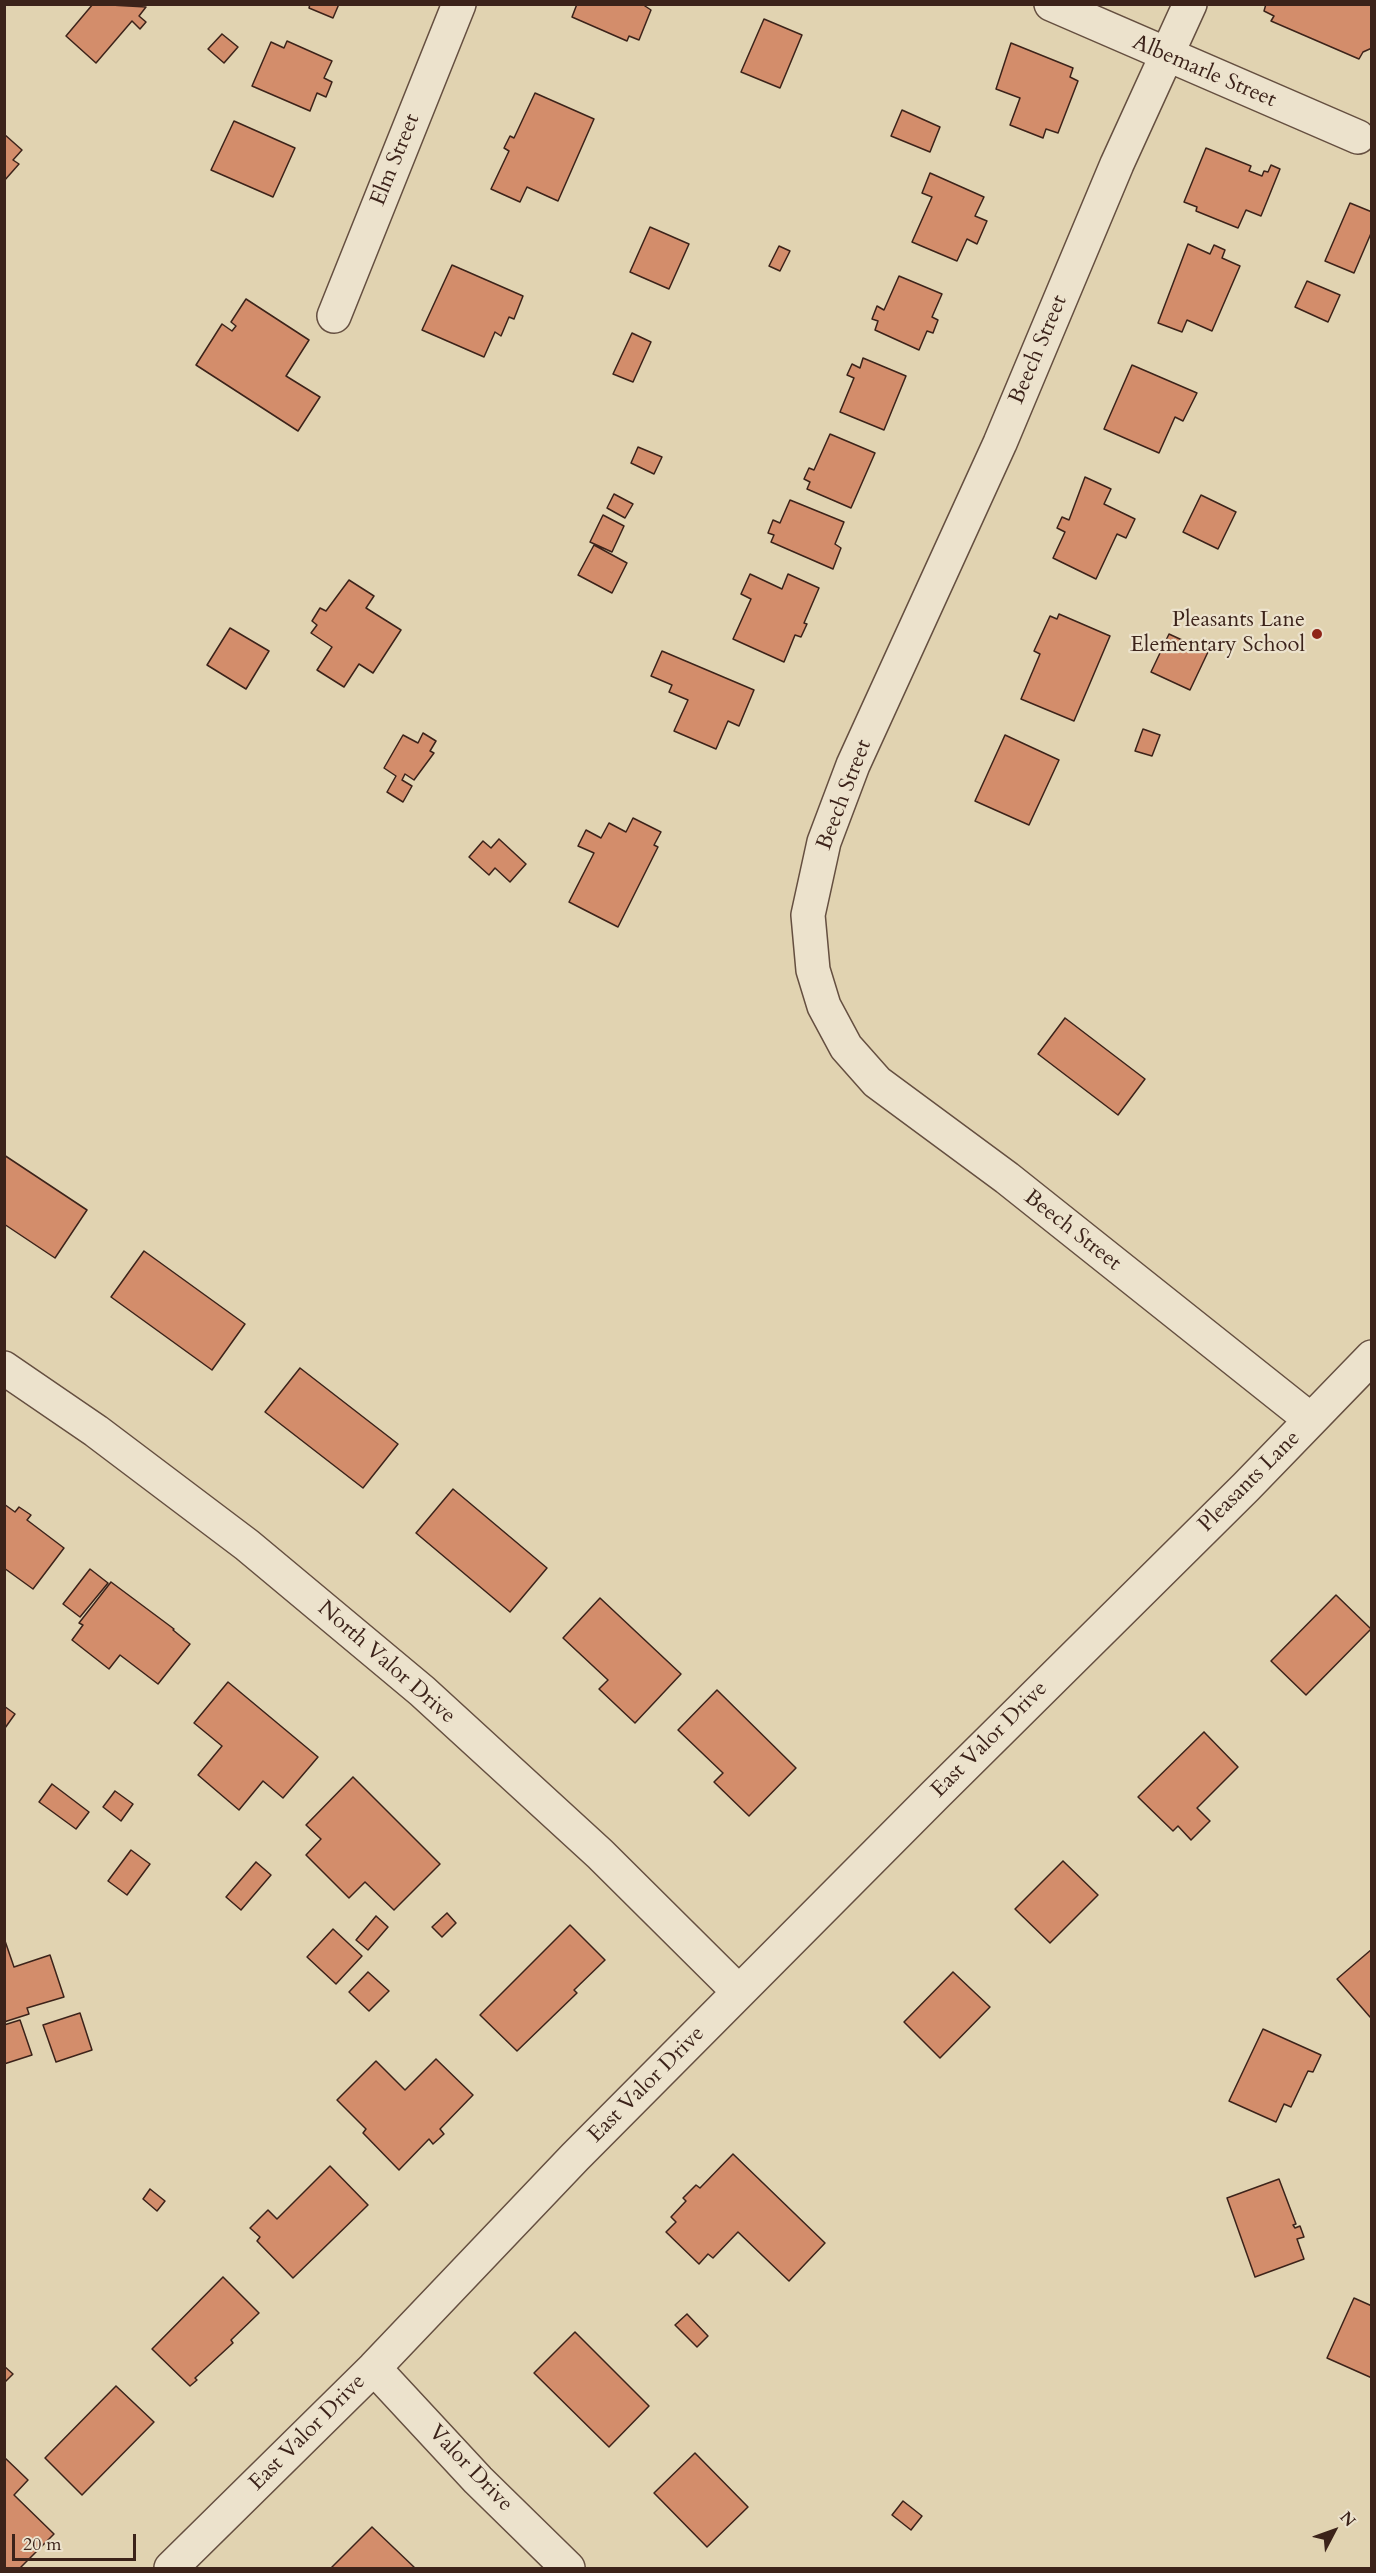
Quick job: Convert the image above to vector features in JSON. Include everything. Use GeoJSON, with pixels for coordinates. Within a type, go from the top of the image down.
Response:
{"type":"FeatureCollection","features":[{"type":"Feature","properties":{"kind":"street","name":"Elm Street"},"geometry":{"type":"LineString","coordinates":[[334,316],[459,4]]}},
{"type":"Feature","properties":{"kind":"street","name":"Albemarle Street"},"geometry":{"type":"LineString","coordinates":[[1051,4],[1166,56],[1358,137]]}},
{"type":"Feature","properties":{"kind":"street","name":"Beech Street"},"geometry":{"type":"LineString","coordinates":[[1190,4],[1117,164],[1000,443],[853,765],[824,842],[808,915],[813,970],[824,1006],[846,1047],[877,1082],[1016,1186],[1311,1420]]}},
{"type":"Feature","properties":{"kind":"street","name":"Pleasants Lane"},"geometry":{"type":"LineString","coordinates":[[1127,1605],[1371,1357]]}},
{"type":"Feature","properties":{"kind":"street","name":"North Valor Drive"},"geometry":{"type":"LineString","coordinates":[[4,1368],[96,1431],[247,1545],[422,1691],[600,1854],[739,1992]]}},
{"type":"Feature","properties":{"kind":"street","name":"East Valor Drive"},"geometry":{"type":"LineString","coordinates":[[171,2568],[374,2368],[575,2157],[1127,1605]]}},
{"type":"Feature","properties":{"kind":"street","name":"Valor Drive"},"geometry":{"type":"LineString","coordinates":[[374,2368],[478,2480],[568,2568]]}},
{"type":"Feature","properties":{"kind":"building"},"geometry":{"type":"Polygon","coordinates":[[[93,4],[146,7],[139,16],[146,22],[140,29],[132,21],[96,63],[66,36],[93,4]]]}},
{"type":"Feature","properties":{"kind":"building"},"geometry":{"type":"Polygon","coordinates":[[[310,4],[339,4],[333,18],[309,8],[310,4]]]}},
{"type":"Feature","properties":{"kind":"building"},"geometry":{"type":"Polygon","coordinates":[[[577,4],[642,4],[651,10],[639,40],[629,36],[627,41],[572,17],[577,4]]]}},
{"type":"Feature","properties":{"kind":"building"},"geometry":{"type":"Polygon","coordinates":[[[1266,4],[1372,4],[1372,48],[1363,52],[1359,59],[1271,21],[1274,16],[1264,11],[1266,4]]]}},
{"type":"Feature","properties":{"kind":"building"},"geometry":{"type":"Polygon","coordinates":[[[764,19],[802,35],[780,88],[741,72],[764,19]]]}},
{"type":"Feature","properties":{"kind":"building"},"geometry":{"type":"Polygon","coordinates":[[[222,34],[238,47],[224,63],[208,49],[222,34]]]}},
{"type":"Feature","properties":{"kind":"building"},"geometry":{"type":"Polygon","coordinates":[[[287,41],[332,61],[324,78],[332,82],[326,97],[317,93],[310,111],[252,86],[271,42],[284,48],[287,41]]]}},
{"type":"Feature","properties":{"kind":"building"},"geometry":{"type":"Polygon","coordinates":[[[1011,43],[1073,68],[1070,77],[1078,81],[1058,133],[1046,129],[1043,138],[1010,125],[1020,98],[996,89],[1011,43]]]}},
{"type":"Feature","properties":{"kind":"building"},"geometry":{"type":"Polygon","coordinates":[[[535,93],[594,119],[558,201],[527,187],[520,202],[491,189],[509,151],[504,148],[510,136],[514,138],[535,93]]]}},
{"type":"Feature","properties":{"kind":"building"},"geometry":{"type":"Polygon","coordinates":[[[902,110],[940,127],[930,152],[891,136],[902,110]]]}},
{"type":"Feature","properties":{"kind":"building"},"geometry":{"type":"Polygon","coordinates":[[[234,121],[295,148],[273,197],[211,170],[234,121]]]}},
{"type":"Feature","properties":{"kind":"building"},"geometry":{"type":"Polygon","coordinates":[[[4,134],[22,150],[13,160],[19,164],[4,181],[4,134]]]}},
{"type":"Feature","properties":{"kind":"building"},"geometry":{"type":"Polygon","coordinates":[[[1206,148],[1251,166],[1249,171],[1262,176],[1264,171],[1268,172],[1271,165],[1280,169],[1261,216],[1246,210],[1238,228],[1196,211],[1197,207],[1184,202],[1206,148]]]}},
{"type":"Feature","properties":{"kind":"building"},"geometry":{"type":"Polygon","coordinates":[[[930,173],[984,197],[975,216],[987,221],[977,244],[967,239],[957,261],[912,242],[932,197],[922,193],[930,173]]]}},
{"type":"Feature","properties":{"kind":"building"},"geometry":{"type":"Polygon","coordinates":[[[1350,203],[1372,212],[1372,231],[1354,273],[1325,261],[1350,203]]]}},
{"type":"Feature","properties":{"kind":"building"},"geometry":{"type":"Polygon","coordinates":[[[650,227],[689,244],[669,289],[630,272],[650,227]]]}},
{"type":"Feature","properties":{"kind":"building"},"geometry":{"type":"Polygon","coordinates":[[[1188,244],[1210,254],[1214,245],[1225,250],[1222,258],[1240,266],[1212,331],[1187,320],[1182,332],[1158,323],[1188,244]]]}},
{"type":"Feature","properties":{"kind":"building"},"geometry":{"type":"Polygon","coordinates":[[[779,246],[790,251],[780,271],[769,266],[779,246]]]}},
{"type":"Feature","properties":{"kind":"building"},"geometry":{"type":"Polygon","coordinates":[[[452,265],[523,296],[514,319],[509,317],[501,336],[495,332],[484,357],[422,330],[452,265]]]}},
{"type":"Feature","properties":{"kind":"building"},"geometry":{"type":"Polygon","coordinates":[[[899,276],[942,294],[932,317],[938,320],[933,333],[927,331],[919,350],[875,330],[878,321],[872,319],[877,306],[884,310],[899,276]]]}},
{"type":"Feature","properties":{"kind":"building"},"geometry":{"type":"Polygon","coordinates":[[[1307,281],[1340,295],[1328,322],[1295,307],[1307,281]]]}},
{"type":"Feature","properties":{"kind":"building"},"geometry":{"type":"Polygon","coordinates":[[[246,299],[309,340],[286,376],[320,397],[298,431],[196,365],[222,324],[232,331],[236,326],[231,322],[246,299]]]}},
{"type":"Feature","properties":{"kind":"building"},"geometry":{"type":"Polygon","coordinates":[[[632,333],[651,342],[633,382],[613,374],[632,333]]]}},
{"type":"Feature","properties":{"kind":"building"},"geometry":{"type":"Polygon","coordinates":[[[863,358],[906,376],[884,430],[840,412],[854,378],[847,375],[852,364],[860,368],[863,358]]]}},
{"type":"Feature","properties":{"kind":"building"},"geometry":{"type":"Polygon","coordinates":[[[1132,365],[1197,393],[1183,421],[1175,417],[1159,453],[1104,429],[1132,365]]]}},
{"type":"Feature","properties":{"kind":"building"},"geometry":{"type":"Polygon","coordinates":[[[830,434],[875,453],[851,508],[807,489],[810,482],[804,479],[809,468],[814,470],[830,434]]]}},
{"type":"Feature","properties":{"kind":"building"},"geometry":{"type":"Polygon","coordinates":[[[638,447],[662,457],[654,474],[631,463],[638,447]]]}},
{"type":"Feature","properties":{"kind":"building"},"geometry":{"type":"Polygon","coordinates":[[[1085,477],[1111,489],[1104,504],[1135,519],[1126,538],[1117,534],[1096,579],[1053,558],[1065,532],[1057,528],[1062,517],[1069,520],[1085,477]]]}},
{"type":"Feature","properties":{"kind":"building"},"geometry":{"type":"Polygon","coordinates":[[[614,494],[633,504],[625,518],[607,508],[614,494]]]}},
{"type":"Feature","properties":{"kind":"building"},"geometry":{"type":"Polygon","coordinates":[[[1201,495],[1236,512],[1218,549],[1183,532],[1201,495]]]}},
{"type":"Feature","properties":{"kind":"building"},"geometry":{"type":"Polygon","coordinates":[[[790,500],[844,522],[835,544],[841,548],[833,569],[771,542],[774,535],[768,533],[773,520],[780,523],[790,500]]]}},
{"type":"Feature","properties":{"kind":"building"},"geometry":{"type":"Polygon","coordinates":[[[603,515],[624,526],[612,552],[590,542],[603,515]]]}},
{"type":"Feature","properties":{"kind":"building"},"geometry":{"type":"Polygon","coordinates":[[[594,545],[627,563],[612,593],[578,575],[594,545]]]}},
{"type":"Feature","properties":{"kind":"building"},"geometry":{"type":"Polygon","coordinates":[[[750,574],[782,589],[788,574],[819,588],[804,623],[807,624],[801,637],[795,635],[784,662],[733,639],[751,599],[741,594],[750,574]]]}},
{"type":"Feature","properties":{"kind":"building"},"geometry":{"type":"Polygon","coordinates":[[[349,580],[374,596],[366,608],[401,630],[373,673],[359,664],[344,687],[317,670],[332,647],[311,633],[317,625],[312,621],[320,608],[326,611],[349,580]]]}},
{"type":"Feature","properties":{"kind":"building"},"geometry":{"type":"Polygon","coordinates":[[[1059,614],[1110,636],[1074,721],[1021,699],[1040,654],[1034,651],[1050,616],[1057,619],[1059,614]]]}},
{"type":"Feature","properties":{"kind":"building"},"geometry":{"type":"Polygon","coordinates":[[[230,628],[269,651],[246,689],[207,665],[230,628]]]}},
{"type":"Feature","properties":{"kind":"building"},"geometry":{"type":"Polygon","coordinates":[[[1169,634],[1208,652],[1190,690],[1151,672],[1169,634]]]}},
{"type":"Feature","properties":{"kind":"building"},"geometry":{"type":"Polygon","coordinates":[[[662,651],[754,690],[739,726],[728,721],[716,749],[674,731],[688,700],[669,692],[672,685],[651,676],[662,651]]]}},
{"type":"Feature","properties":{"kind":"building"},"geometry":{"type":"Polygon","coordinates":[[[1143,729],[1160,735],[1152,756],[1135,751],[1143,729]]]}},
{"type":"Feature","properties":{"kind":"building"},"geometry":{"type":"Polygon","coordinates":[[[423,733],[436,741],[430,751],[434,753],[414,780],[405,774],[402,780],[412,786],[403,802],[387,792],[396,776],[384,768],[403,735],[418,743],[423,733]]]}},
{"type":"Feature","properties":{"kind":"building"},"geometry":{"type":"Polygon","coordinates":[[[1005,735],[1059,760],[1029,825],[975,801],[1005,735]]]}},
{"type":"Feature","properties":{"kind":"building"},"geometry":{"type":"Polygon","coordinates":[[[633,818],[661,832],[654,845],[658,847],[618,927],[569,902],[594,853],[578,846],[586,830],[601,838],[609,823],[626,832],[633,818]]]}},
{"type":"Feature","properties":{"kind":"building"},"geometry":{"type":"Polygon","coordinates":[[[499,839],[526,864],[510,882],[495,868],[489,875],[469,857],[483,841],[491,848],[499,839]]]}},
{"type":"Feature","properties":{"kind":"building"},"geometry":{"type":"Polygon","coordinates":[[[1065,1018],[1145,1079],[1118,1115],[1038,1054],[1065,1018]]]}},
{"type":"Feature","properties":{"kind":"building"},"geometry":{"type":"Polygon","coordinates":[[[4,1155],[87,1210],[55,1258],[4,1224],[4,1155]]]}},
{"type":"Feature","properties":{"kind":"building"},"geometry":{"type":"Polygon","coordinates":[[[144,1251],[245,1324],[212,1370],[111,1297],[144,1251]]]}},
{"type":"Feature","properties":{"kind":"building"},"geometry":{"type":"Polygon","coordinates":[[[300,1368],[398,1444],[363,1488],[265,1412],[300,1368]]]}},
{"type":"Feature","properties":{"kind":"building"},"geometry":{"type":"Polygon","coordinates":[[[453,1489],[547,1568],[510,1612],[416,1533],[453,1489]]]}},
{"type":"Feature","properties":{"kind":"building"},"geometry":{"type":"Polygon","coordinates":[[[4,1504],[15,1512],[19,1507],[31,1515],[27,1520],[64,1548],[33,1589],[4,1568],[4,1504]]]}},
{"type":"Feature","properties":{"kind":"building"},"geometry":{"type":"Polygon","coordinates":[[[90,1569],[108,1583],[80,1617],[63,1604],[90,1569]]]}},
{"type":"Feature","properties":{"kind":"building"},"geometry":{"type":"Polygon","coordinates":[[[111,1582],[174,1629],[190,1644],[158,1684],[120,1655],[109,1669],[72,1640],[83,1625],[79,1623],[111,1582]]]}},
{"type":"Feature","properties":{"kind":"building"},"geometry":{"type":"Polygon","coordinates":[[[1336,1595],[1371,1629],[1306,1695],[1271,1661],[1336,1595]]]}},
{"type":"Feature","properties":{"kind":"building"},"geometry":{"type":"Polygon","coordinates":[[[600,1598],[681,1674],[635,1723],[599,1689],[608,1680],[563,1638],[600,1598]]]}},
{"type":"Feature","properties":{"kind":"building"},"geometry":{"type":"Polygon","coordinates":[[[228,1682],[318,1757],[283,1798],[263,1781],[239,1810],[198,1775],[222,1746],[194,1723],[228,1682]]]}},
{"type":"Feature","properties":{"kind":"building"},"geometry":{"type":"Polygon","coordinates":[[[717,1690],[796,1768],[749,1816],[714,1782],[723,1773],[678,1730],[717,1690]]]}},
{"type":"Feature","properties":{"kind":"building"},"geometry":{"type":"Polygon","coordinates":[[[4,1706],[15,1714],[5,1728],[4,1728],[4,1706]]]}},
{"type":"Feature","properties":{"kind":"building"},"geometry":{"type":"Polygon","coordinates":[[[1204,1732],[1238,1767],[1197,1808],[1210,1821],[1191,1840],[1178,1826],[1173,1831],[1138,1797],[1204,1732]]]}},
{"type":"Feature","properties":{"kind":"building"},"geometry":{"type":"Polygon","coordinates":[[[353,1777],[440,1864],[394,1910],[365,1882],[349,1898],[306,1855],[321,1839],[306,1825],[353,1777]]]}},
{"type":"Feature","properties":{"kind":"building"},"geometry":{"type":"Polygon","coordinates":[[[52,1784],[89,1812],[76,1829],[39,1802],[52,1784]]]}},
{"type":"Feature","properties":{"kind":"building"},"geometry":{"type":"Polygon","coordinates":[[[115,1791],[133,1804],[121,1821],[103,1807],[115,1791]]]}},
{"type":"Feature","properties":{"kind":"building"},"geometry":{"type":"Polygon","coordinates":[[[131,1850],[150,1864],[127,1895],[108,1881],[131,1850]]]}},
{"type":"Feature","properties":{"kind":"building"},"geometry":{"type":"Polygon","coordinates":[[[1063,1861],[1098,1895],[1050,1943],[1015,1909],[1063,1861]]]}},
{"type":"Feature","properties":{"kind":"building"},"geometry":{"type":"Polygon","coordinates":[[[256,1862],[271,1875],[241,1910],[226,1897],[256,1862]]]}},
{"type":"Feature","properties":{"kind":"building"},"geometry":{"type":"Polygon","coordinates":[[[447,1913],[456,1923],[442,1937],[432,1927],[447,1913]]]}},
{"type":"Feature","properties":{"kind":"building"},"geometry":{"type":"Polygon","coordinates":[[[376,1916],[388,1927],[368,1950],[356,1940],[376,1916]]]}},
{"type":"Feature","properties":{"kind":"building"},"geometry":{"type":"Polygon","coordinates":[[[570,1925],[605,1960],[574,1990],[577,1993],[517,2051],[480,2015],[570,1925]]]}},
{"type":"Feature","properties":{"kind":"building"},"geometry":{"type":"Polygon","coordinates":[[[333,1929],[362,1956],[336,1984],[307,1957],[333,1929]]]}},
{"type":"Feature","properties":{"kind":"building"},"geometry":{"type":"Polygon","coordinates":[[[4,1938],[14,1967],[50,1955],[64,1997],[27,2008],[29,2014],[4,2022],[4,1938]]]}},
{"type":"Feature","properties":{"kind":"building"},"geometry":{"type":"Polygon","coordinates":[[[1372,1949],[1372,2016],[1370,2017],[1337,1979],[1372,1949]]]}},
{"type":"Feature","properties":{"kind":"building"},"geometry":{"type":"Polygon","coordinates":[[[368,1972],[389,1991],[369,2011],[349,1992],[368,1972]]]}},
{"type":"Feature","properties":{"kind":"building"},"geometry":{"type":"Polygon","coordinates":[[[953,1972],[990,2007],[940,2058],[904,2022],[953,1972]]]}},
{"type":"Feature","properties":{"kind":"building"},"geometry":{"type":"Polygon","coordinates":[[[80,2013],[92,2050],[56,2062],[43,2025],[80,2013]]]}},
{"type":"Feature","properties":{"kind":"building"},"geometry":{"type":"Polygon","coordinates":[[[20,2020],[32,2055],[4,2064],[4,2025],[20,2020]]]}},
{"type":"Feature","properties":{"kind":"building"},"geometry":{"type":"Polygon","coordinates":[[[1263,2029],[1321,2055],[1313,2072],[1308,2071],[1291,2107],[1284,2104],[1276,2122],[1229,2101],[1263,2029]]]}},
{"type":"Feature","properties":{"kind":"building"},"geometry":{"type":"Polygon","coordinates":[[[436,2059],[473,2095],[440,2129],[444,2134],[433,2144],[429,2139],[399,2170],[363,2133],[366,2129],[337,2100],[376,2061],[405,2090],[436,2059]]]}},
{"type":"Feature","properties":{"kind":"building"},"geometry":{"type":"Polygon","coordinates":[[[733,2154],[825,2243],[789,2281],[738,2232],[713,2258],[708,2254],[699,2264],[666,2232],[676,2222],[671,2217],[686,2201],[683,2198],[696,2185],[700,2188],[733,2154]]]}},
{"type":"Feature","properties":{"kind":"building"},"geometry":{"type":"Polygon","coordinates":[[[330,2166],[368,2205],[293,2278],[257,2241],[260,2237],[250,2228],[268,2210],[277,2219],[330,2166]]]}},
{"type":"Feature","properties":{"kind":"building"},"geometry":{"type":"Polygon","coordinates":[[[1279,2179],[1296,2224],[1293,2225],[1295,2228],[1300,2226],[1304,2237],[1297,2239],[1304,2259],[1255,2277],[1227,2198],[1279,2179]]]}},
{"type":"Feature","properties":{"kind":"building"},"geometry":{"type":"Polygon","coordinates":[[[150,2189],[165,2201],[157,2211],[143,2199],[150,2189]]]}},
{"type":"Feature","properties":{"kind":"building"},"geometry":{"type":"Polygon","coordinates":[[[223,2277],[259,2313],[231,2340],[233,2343],[195,2378],[197,2380],[190,2386],[152,2349],[223,2277]]]}},
{"type":"Feature","properties":{"kind":"building"},"geometry":{"type":"Polygon","coordinates":[[[1354,2298],[1372,2306],[1372,2378],[1327,2358],[1354,2298]]]}},
{"type":"Feature","properties":{"kind":"building"},"geometry":{"type":"Polygon","coordinates":[[[687,2314],[708,2336],[697,2347],[675,2325],[687,2314]]]}},
{"type":"Feature","properties":{"kind":"building"},"geometry":{"type":"Polygon","coordinates":[[[575,2332],[649,2406],[609,2447],[534,2373],[575,2332]]]}},
{"type":"Feature","properties":{"kind":"building"},"geometry":{"type":"Polygon","coordinates":[[[4,2366],[13,2374],[4,2383],[4,2366]]]}},
{"type":"Feature","properties":{"kind":"building"},"geometry":{"type":"Polygon","coordinates":[[[116,2386],[154,2422],[82,2495],[45,2458],[116,2386]]]}},
{"type":"Feature","properties":{"kind":"building"},"geometry":{"type":"Polygon","coordinates":[[[695,2453],[748,2507],[707,2547],[654,2493],[695,2453]]]}},
{"type":"Feature","properties":{"kind":"building"},"geometry":{"type":"Polygon","coordinates":[[[4,2457],[28,2480],[14,2495],[54,2534],[20,2568],[4,2568],[4,2457]]]}},
{"type":"Feature","properties":{"kind":"building"},"geometry":{"type":"Polygon","coordinates":[[[903,2501],[922,2516],[911,2530],[892,2515],[903,2501]]]}},
{"type":"Feature","properties":{"kind":"building"},"geometry":{"type":"Polygon","coordinates":[[[372,2527],[415,2568],[331,2568],[372,2527]]]}},
{"type":"Feature","properties":{"kind":"place","name":"Pleasants Lane Elementary School"},"geometry":{"type":"Point","coordinates":[1317,634]}}]}
